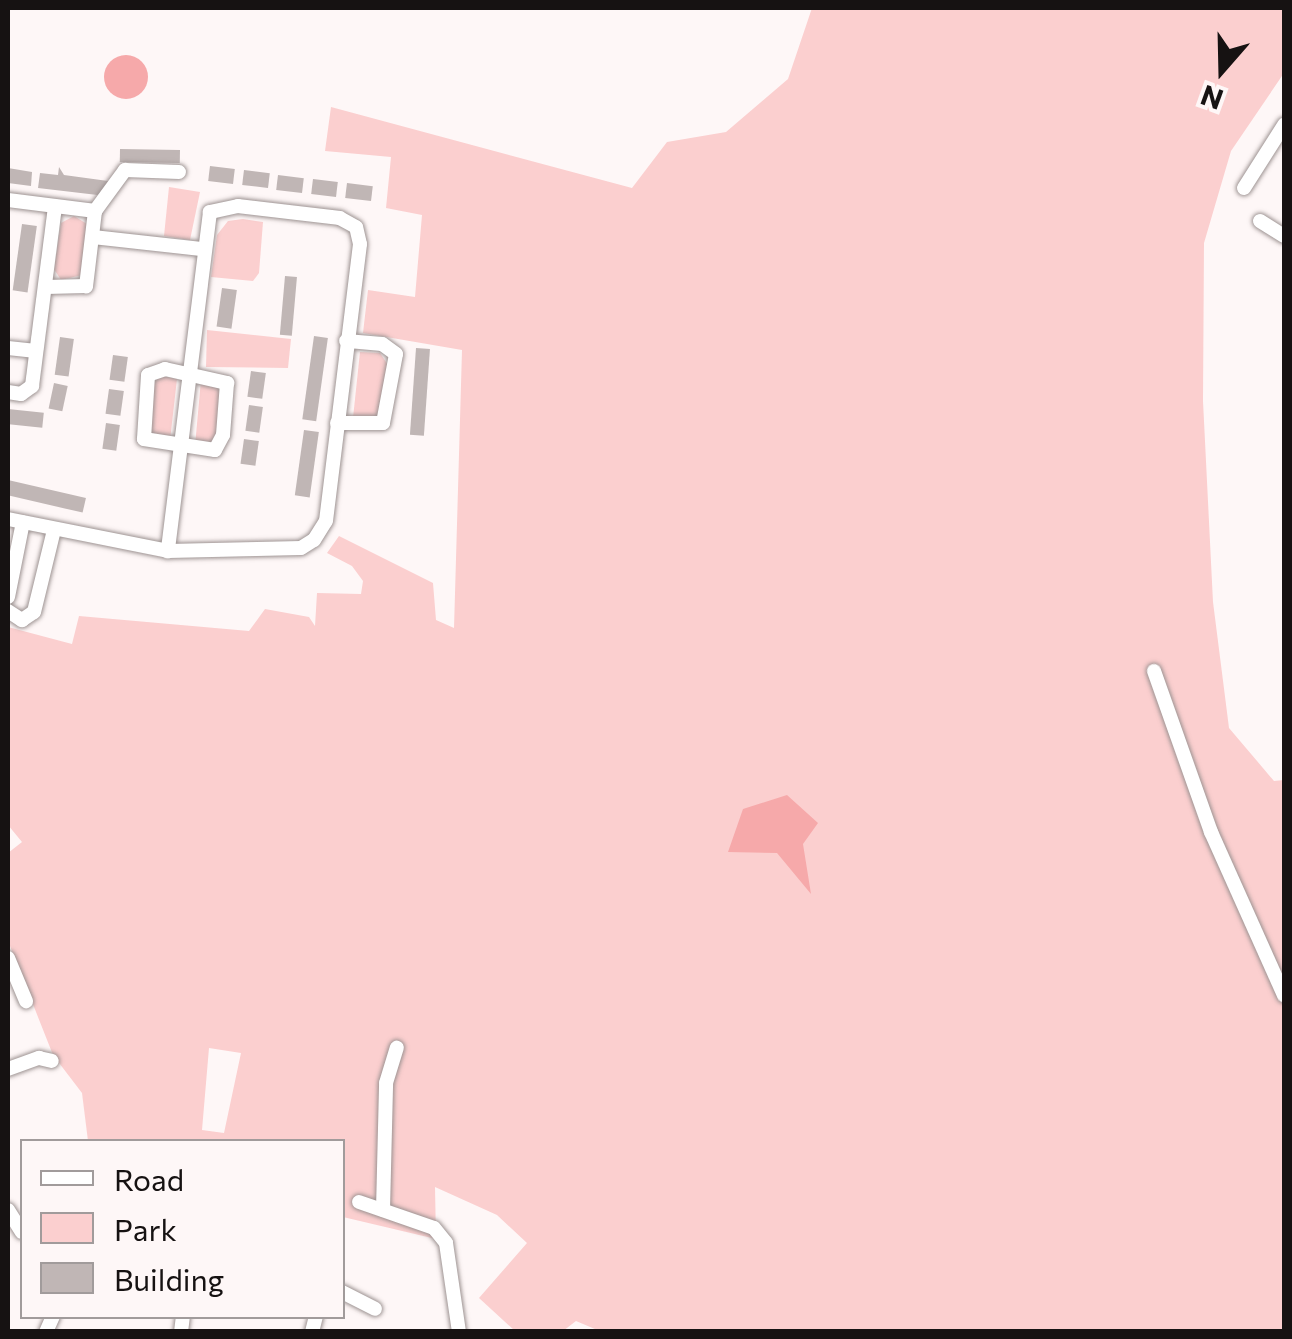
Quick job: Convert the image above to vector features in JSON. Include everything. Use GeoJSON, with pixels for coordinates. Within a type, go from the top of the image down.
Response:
{"type":"FeatureCollection","features":[{"type":"Feature","properties":{"kind":"street"},"geometry":{"type":"LineString","coordinates":[[1244,188],[1284,125]]}},
{"type":"Feature","properties":{"kind":"street"},"geometry":{"type":"LineString","coordinates":[[46,287],[86,286],[95,212],[124,170],[179,172]]}},
{"type":"Feature","properties":{"kind":"street"},"geometry":{"type":"LineString","coordinates":[[8,200],[95,212]]}},
{"type":"Feature","properties":{"kind":"street"},"geometry":{"type":"LineString","coordinates":[[8,392],[28,391],[46,287],[54,206]]}},
{"type":"Feature","properties":{"kind":"street"},"geometry":{"type":"LineString","coordinates":[[8,518],[168,551],[300,548],[314,540],[326,521],[360,244],[356,228],[340,218],[238,206],[210,212],[201,249],[168,551]]}},
{"type":"Feature","properties":{"kind":"street"},"geometry":{"type":"LineString","coordinates":[[1260,221],[1284,236]]}},
{"type":"Feature","properties":{"kind":"street"},"geometry":{"type":"LineString","coordinates":[[93,237],[201,249]]}},
{"type":"Feature","properties":{"kind":"street"},"geometry":{"type":"LineString","coordinates":[[337,423],[384,423],[396,354],[382,344],[346,340]]}},
{"type":"Feature","properties":{"kind":"street"},"geometry":{"type":"LineString","coordinates":[[8,348],[36,351]]}},
{"type":"Feature","properties":{"kind":"street"},"geometry":{"type":"LineString","coordinates":[[154,369],[188,372],[220,377],[229,393],[214,450],[180,448],[144,439],[146,380],[154,369]]}},
{"type":"Feature","properties":{"kind":"street"},"geometry":{"type":"LineString","coordinates":[[8,596],[23,522]]}},
{"type":"Feature","properties":{"kind":"street"},"geometry":{"type":"LineString","coordinates":[[8,612],[22,620],[34,612],[54,530]]}},
{"type":"Feature","properties":{"kind":"street"},"geometry":{"type":"LineString","coordinates":[[1154,671],[1211,832],[1284,996]]}},
{"type":"Feature","properties":{"kind":"street"},"geometry":{"type":"LineString","coordinates":[[8,958],[26,1001]]}},
{"type":"Feature","properties":{"kind":"street"},"geometry":{"type":"LineString","coordinates":[[383,1210],[386,1083],[397,1048]]}},
{"type":"Feature","properties":{"kind":"street"},"geometry":{"type":"LineString","coordinates":[[8,1069],[38,1058],[52,1061]]}},
{"type":"Feature","properties":{"kind":"street"},"geometry":{"type":"LineString","coordinates":[[359,1202],[434,1228],[446,1244],[459,1332]]}},
{"type":"Feature","properties":{"kind":"street"},"geometry":{"type":"LineString","coordinates":[[345,1294],[375,1309]]}},
{"type":"Feature","properties":{"kind":"green space"},"geometry":{"type":"Polygon","coordinates":[[[812,8],[1284,8],[1284,73],[1231,151],[1204,243],[1203,401],[1213,602],[1229,728],[1274,781],[1284,780],[1284,1331],[602,1332],[576,1321],[563,1331],[515,1331],[479,1298],[527,1243],[497,1215],[435,1187],[436,1239],[345,1217],[345,1139],[88,1139],[82,1093],[53,1055],[8,941],[8,853],[22,842],[8,825],[8,627],[72,644],[79,616],[249,631],[265,609],[309,617],[315,626],[317,593],[361,594],[363,581],[352,566],[327,553],[339,536],[433,583],[436,620],[454,628],[462,350],[363,333],[368,290],[415,297],[422,215],[386,208],[391,157],[325,151],[331,107],[632,188],[667,142],[726,132],[788,79],[812,8]],[[209,1048],[202,1130],[224,1133],[241,1053],[209,1048]]]}},
{"type":"Feature","properties":{"kind":"green space"},"geometry":{"type":"Polygon","coordinates":[[[169,187],[200,192],[190,240],[164,236],[169,187]]]}},
{"type":"Feature","properties":{"kind":"green space"},"geometry":{"type":"Polygon","coordinates":[[[74,216],[87,224],[82,275],[61,280],[54,269],[61,223],[74,216]]]}},
{"type":"Feature","properties":{"kind":"green space"},"geometry":{"type":"Polygon","coordinates":[[[228,221],[263,222],[259,273],[253,281],[211,277],[217,235],[228,221]]]}},
{"type":"Feature","properties":{"kind":"green space"},"geometry":{"type":"Polygon","coordinates":[[[207,330],[291,339],[288,368],[206,367],[207,330]]]}},
{"type":"Feature","properties":{"kind":"green space"},"geometry":{"type":"Polygon","coordinates":[[[360,352],[380,353],[388,365],[379,420],[353,418],[360,352]]]}},
{"type":"Feature","properties":{"kind":"green space"},"geometry":{"type":"Polygon","coordinates":[[[163,376],[177,379],[170,440],[150,434],[154,381],[163,376]]]}},
{"type":"Feature","properties":{"kind":"green space"},"geometry":{"type":"Polygon","coordinates":[[[201,380],[224,390],[214,444],[195,446],[201,380]]]}},
{"type":"Feature","properties":{"kind":"shaded area"},"geometry":{"type":"Polygon","coordinates":[[[126,55],[141,62],[148,77],[141,92],[126,99],[111,92],[104,77],[111,62],[126,55]]]}},
{"type":"Feature","properties":{"kind":"shaded area"},"geometry":{"type":"Polygon","coordinates":[[[787,795],[818,823],[803,844],[811,894],[777,853],[728,852],[743,809],[787,795]]]}},
{"type":"Feature","properties":{"kind":"building"},"geometry":{"type":"Polygon","coordinates":[[[120,149],[180,150],[180,163],[120,162],[120,149]]]}},
{"type":"Feature","properties":{"kind":"building"},"geometry":{"type":"Polygon","coordinates":[[[210,166],[235,169],[233,184],[208,181],[210,166]]]}},
{"type":"Feature","properties":{"kind":"building"},"geometry":{"type":"Polygon","coordinates":[[[59,167],[64,175],[108,181],[106,196],[38,188],[40,173],[58,175],[59,167]]]}},
{"type":"Feature","properties":{"kind":"building"},"geometry":{"type":"Polygon","coordinates":[[[8,168],[32,172],[31,186],[8,183],[8,168]]]}},
{"type":"Feature","properties":{"kind":"building"},"geometry":{"type":"Polygon","coordinates":[[[244,170],[270,173],[268,188],[242,185],[244,170]]]}},
{"type":"Feature","properties":{"kind":"building"},"geometry":{"type":"Polygon","coordinates":[[[278,175],[304,178],[302,193],[276,190],[278,175]]]}},
{"type":"Feature","properties":{"kind":"building"},"geometry":{"type":"Polygon","coordinates":[[[313,179],[338,182],[336,197],[311,194],[313,179]]]}},
{"type":"Feature","properties":{"kind":"building"},"geometry":{"type":"Polygon","coordinates":[[[347,183],[373,186],[371,201],[345,198],[347,183]]]}},
{"type":"Feature","properties":{"kind":"building"},"geometry":{"type":"Polygon","coordinates":[[[22,224],[37,226],[28,292],[13,290],[22,224]]]}},
{"type":"Feature","properties":{"kind":"building"},"geometry":{"type":"Polygon","coordinates":[[[285,276],[297,277],[292,336],[280,335],[285,276]]]}},
{"type":"Feature","properties":{"kind":"building"},"geometry":{"type":"Polygon","coordinates":[[[222,288],[237,290],[231,329],[217,327],[222,288]]]}},
{"type":"Feature","properties":{"kind":"building"},"geometry":{"type":"Polygon","coordinates":[[[314,336],[328,338],[316,421],[302,419],[314,336]]]}},
{"type":"Feature","properties":{"kind":"building"},"geometry":{"type":"Polygon","coordinates":[[[60,337],[74,339],[69,377],[55,375],[60,337]]]}},
{"type":"Feature","properties":{"kind":"building"},"geometry":{"type":"Polygon","coordinates":[[[416,348],[430,349],[424,436],[410,435],[416,348]]]}},
{"type":"Feature","properties":{"kind":"building"},"geometry":{"type":"Polygon","coordinates":[[[113,355],[128,357],[124,382],[110,380],[113,355]]]}},
{"type":"Feature","properties":{"kind":"building"},"geometry":{"type":"Polygon","coordinates":[[[251,371],[266,373],[262,399],[247,397],[251,371]]]}},
{"type":"Feature","properties":{"kind":"building"},"geometry":{"type":"Polygon","coordinates":[[[54,383],[68,386],[62,411],[49,408],[54,383]]]}},
{"type":"Feature","properties":{"kind":"building"},"geometry":{"type":"Polygon","coordinates":[[[109,389],[124,391],[120,416],[106,414],[109,389]]]}},
{"type":"Feature","properties":{"kind":"building"},"geometry":{"type":"Polygon","coordinates":[[[249,405],[263,407],[259,433],[245,431],[249,405]]]}},
{"type":"Feature","properties":{"kind":"building"},"geometry":{"type":"Polygon","coordinates":[[[8,409],[44,413],[42,428],[8,424],[8,409]]]}},
{"type":"Feature","properties":{"kind":"building"},"geometry":{"type":"Polygon","coordinates":[[[106,423],[120,425],[116,451],[102,449],[106,423]]]}},
{"type":"Feature","properties":{"kind":"building"},"geometry":{"type":"Polygon","coordinates":[[[304,430],[319,432],[310,497],[295,495],[304,430]]]}},
{"type":"Feature","properties":{"kind":"building"},"geometry":{"type":"Polygon","coordinates":[[[244,439],[259,441],[255,466],[241,464],[244,439]]]}},
{"type":"Feature","properties":{"kind":"building"},"geometry":{"type":"Polygon","coordinates":[[[8,480],[86,498],[83,513],[8,495],[8,480]]]}}]}
